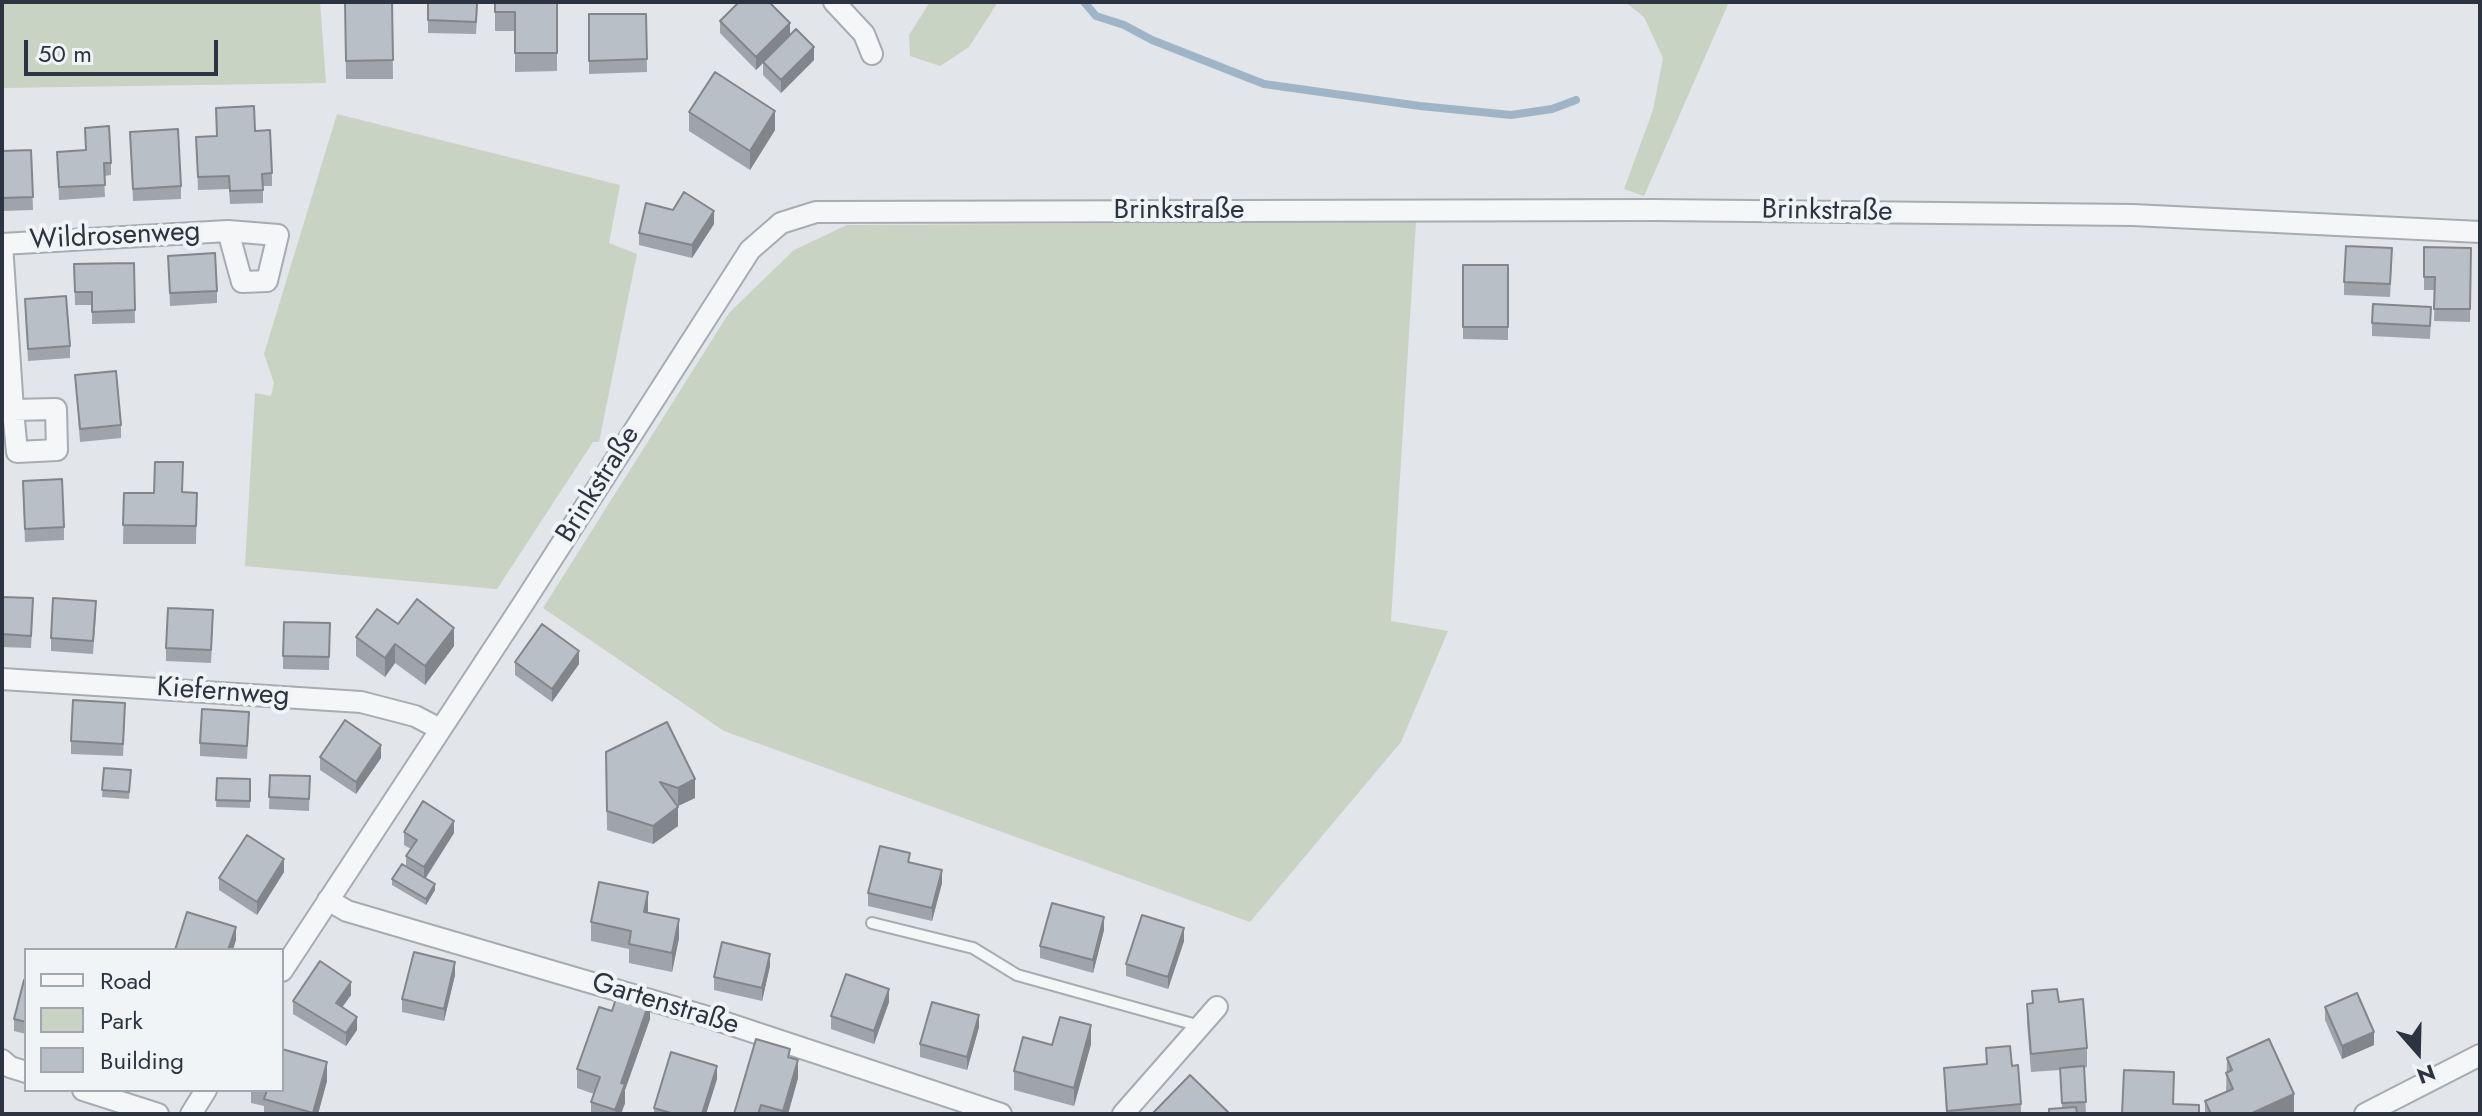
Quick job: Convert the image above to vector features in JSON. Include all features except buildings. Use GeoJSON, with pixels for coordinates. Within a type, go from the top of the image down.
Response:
{"type":"FeatureCollection","features":[{"type":"Feature","properties":{"kind":"street"},"geometry":{"type":"LineString","coordinates":[[834,2],[864,34],[872,54]]}},
{"type":"Feature","properties":{"kind":"street","name":"Brinkstraße"},"geometry":{"type":"LineString","coordinates":[[284,968],[750,250],[781,223],[816,212],[1655,210],[2133,215],[2480,232]]}},
{"type":"Feature","properties":{"kind":"street","name":"Wildrosenweg"},"geometry":{"type":"LineString","coordinates":[[2,244],[228,231]]}},
{"type":"Feature","properties":{"kind":"street"},"geometry":{"type":"LineString","coordinates":[[2,244],[13,410]]}},
{"type":"Feature","properties":{"kind":"street","name":"Kiefernweg"},"geometry":{"type":"LineString","coordinates":[[2,679],[361,702],[415,716],[440,729]]}},
{"type":"Feature","properties":{"kind":"street","name":"Gartenstraße"},"geometry":{"type":"LineString","coordinates":[[328,900],[347,911],[708,1017],[1001,1114]]}},
{"type":"Feature","properties":{"kind":"street"},"geometry":{"type":"LineString","coordinates":[[1123,1114],[1217,1007]]}},
{"type":"Feature","properties":{"kind":"street"},"geometry":{"type":"LineString","coordinates":[[2365,1114],[2480,1055]]}},
{"type":"Feature","properties":{"kind":"street"},"geometry":{"type":"LineString","coordinates":[[2,1060],[10,1067],[24,1071]]}},
{"type":"Feature","properties":{"kind":"street"},"geometry":{"type":"LineString","coordinates":[[89,1092],[158,1114]]}},
{"type":"Feature","properties":{"kind":"street"},"geometry":{"type":"LineString","coordinates":[[191,1114],[205,1092]]}},
{"type":"Feature","properties":{"kind":"lane"},"geometry":{"type":"LineString","coordinates":[[872,923],[973,948],[1017,975],[1202,1026]]}},
{"type":"Feature","properties":{"kind":"green space"},"geometry":{"type":"Polygon","coordinates":[[[2,2],[320,2],[326,83],[2,88],[2,2]]]}},
{"type":"Feature","properties":{"kind":"green space"},"geometry":{"type":"Polygon","coordinates":[[[930,2],[998,2],[969,47],[940,66],[910,56],[909,35],[930,2]]]}},
{"type":"Feature","properties":{"kind":"green space"},"geometry":{"type":"Polygon","coordinates":[[[1625,2],[1729,2],[1644,196],[1624,189],[1653,110],[1663,58],[1644,17],[1625,2]]]}},
{"type":"Feature","properties":{"kind":"green space"},"geometry":{"type":"Polygon","coordinates":[[[337,114],[620,185],[609,243],[637,254],[599,442],[593,442],[497,589],[245,566],[255,393],[271,396],[274,383],[264,354],[337,114]]]}},
{"type":"Feature","properties":{"kind":"green space"},"geometry":{"type":"Polygon","coordinates":[[[1416,222],[1391,621],[1448,631],[1401,742],[1250,922],[724,731],[543,608],[729,313],[794,250],[847,225],[1416,222]]]}},
{"type":"Feature","properties":{"kind":"waterway"},"geometry":{"type":"LineString","coordinates":[[1084,2],[1096,16],[1264,84],[1420,106],[1511,115],[1552,109],[1576,100]]}}]}
